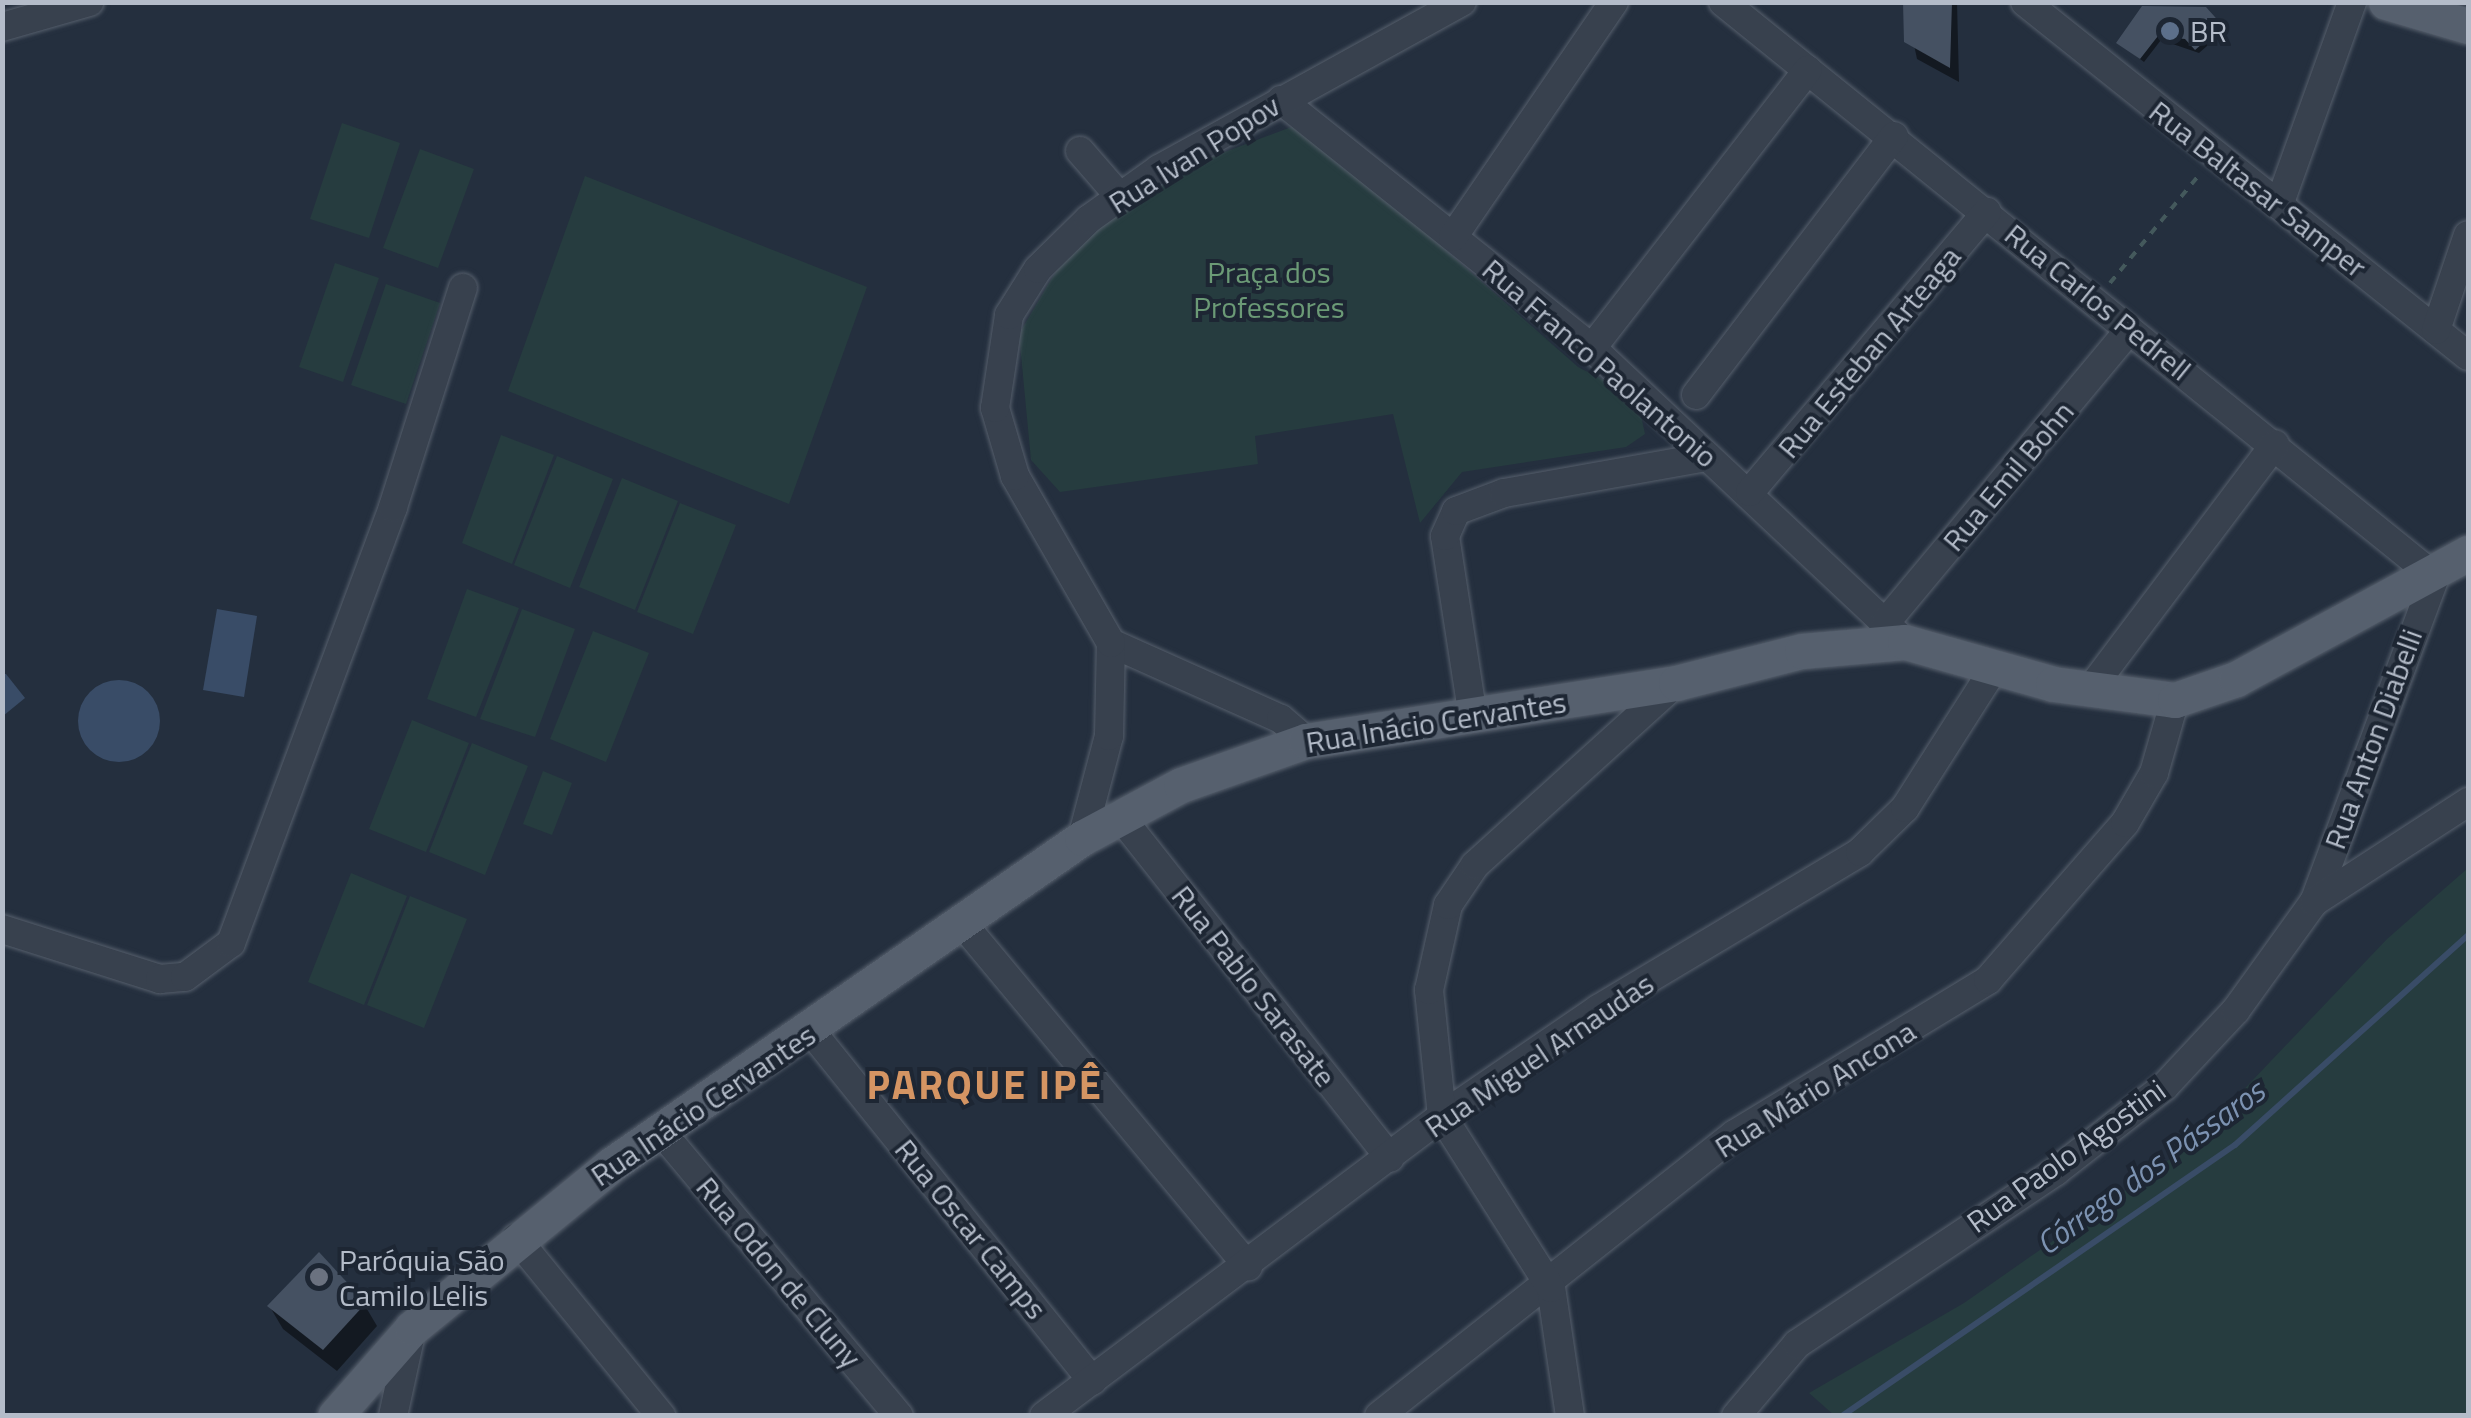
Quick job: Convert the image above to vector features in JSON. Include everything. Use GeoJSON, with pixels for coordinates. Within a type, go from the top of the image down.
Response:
{"type":"FeatureCollection","features":[{"type":"Feature","properties":{"kind":"main road"},"geometry":{"type":"LineString","coordinates":[[2386,2],[2468,26]]}},
{"type":"Feature","properties":{"kind":"main road","name":"Rua Inácio Cervantes"},"geometry":{"type":"LineString","coordinates":[[335,1416],[412,1328],[516,1238],[659,1129],[811,1031],[1119,815],[1306,740],[1676,683],[1895,632],[2089,691],[2175,700],[2236,680],[2435,577],[2468,553]]}},
{"type":"Feature","properties":{"kind":"street"},"geometry":{"type":"LineString","coordinates":[[2,29],[89,2]]}},
{"type":"Feature","properties":{"kind":"street","name":"Rua Ivan Popov"},"geometry":{"type":"LineString","coordinates":[[1112,643],[1034,517],[995,408],[1009,315],[1038,269],[1120,197],[1281,100],[1462,2]]}},
{"type":"Feature","properties":{"kind":"street"},"geometry":{"type":"LineString","coordinates":[[1454,237],[1614,2]]}},
{"type":"Feature","properties":{"kind":"street","name":"Rua Carlos Pedrell"},"geometry":{"type":"LineString","coordinates":[[1723,2],[1753,16],[1808,70],[2435,577]]}},
{"type":"Feature","properties":{"kind":"street","name":"Rua Baltasar Samper"},"geometry":{"type":"LineString","coordinates":[[2025,2],[2048,12],[2215,156],[2468,356]]}},
{"type":"Feature","properties":{"kind":"street"},"geometry":{"type":"LineString","coordinates":[[2279,204],[2352,2]]}},
{"type":"Feature","properties":{"kind":"street"},"geometry":{"type":"LineString","coordinates":[[1592,348],[1808,70]]}},
{"type":"Feature","properties":{"kind":"street","name":"Rua Franco Paolantonio"},"geometry":{"type":"LineString","coordinates":[[1281,100],[1592,348],[1895,632]]}},
{"type":"Feature","properties":{"kind":"street"},"geometry":{"type":"LineString","coordinates":[[1696,395],[1894,136]]}},
{"type":"Feature","properties":{"kind":"street"},"geometry":{"type":"LineString","coordinates":[[1080,151],[1120,197]]}},
{"type":"Feature","properties":{"kind":"street","name":"Rua Esteban Arteaga"},"geometry":{"type":"LineString","coordinates":[[1750,492],[1987,212]]}},
{"type":"Feature","properties":{"kind":"street"},"geometry":{"type":"LineString","coordinates":[[2436,330],[2468,234]]}},
{"type":"Feature","properties":{"kind":"street"},"geometry":{"type":"LineString","coordinates":[[2,929],[160,979],[185,977],[230,943],[393,508],[463,288]]}},
{"type":"Feature","properties":{"kind":"street","name":"Rua Emil Bohn"},"geometry":{"type":"LineString","coordinates":[[1895,632],[2129,330]]}},
{"type":"Feature","properties":{"kind":"street"},"geometry":{"type":"LineString","coordinates":[[2089,691],[2275,444]]}},
{"type":"Feature","properties":{"kind":"street"},"geometry":{"type":"LineString","coordinates":[[1474,717],[1445,536],[1456,511],[1504,493],[1707,457]]}},
{"type":"Feature","properties":{"kind":"street","name":"Rua Anton Diabelli"},"geometry":{"type":"LineString","coordinates":[[2314,902],[2435,577]]}},
{"type":"Feature","properties":{"kind":"street"},"geometry":{"type":"LineString","coordinates":[[1082,838],[1109,736],[1112,643],[1280,719],[1306,740]]}},
{"type":"Feature","properties":{"kind":"street","name":"Rua Miguel Arnaudas"},"geometry":{"type":"LineString","coordinates":[[1044,1416],[1248,1266],[1442,1116],[1598,1008],[1860,852],[1905,808],[1996,665]]}},
{"type":"Feature","properties":{"kind":"street"},"geometry":{"type":"LineString","coordinates":[[1570,1416],[1552,1288],[1442,1116],[1429,990],[1448,905],[1505,830],[1676,683]]}},
{"type":"Feature","properties":{"kind":"street","name":"Rua Mário Ancona"},"geometry":{"type":"LineString","coordinates":[[1379,1416],[1552,1288],[1735,1134],[1963,998],[2011,960],[2143,795],[2175,700]]}},
{"type":"Feature","properties":{"kind":"street","name":"Rua Paolo Agostini"},"geometry":{"type":"LineString","coordinates":[[1736,1416],[1796,1344],[2056,1172],[2164,1087],[2236,1010],[2314,902],[2468,802]]}},
{"type":"Feature","properties":{"kind":"street","name":"Rua Pablo Sarasate"},"geometry":{"type":"LineString","coordinates":[[1119,815],[1390,1158]]}},
{"type":"Feature","properties":{"kind":"street"},"geometry":{"type":"LineString","coordinates":[[962,923],[1248,1266]]}},
{"type":"Feature","properties":{"kind":"street","name":"Rua Oscar Camps"},"geometry":{"type":"LineString","coordinates":[[811,1031],[1092,1381]]}},
{"type":"Feature","properties":{"kind":"street","name":"Rua Odon de Cluny"},"geometry":{"type":"LineString","coordinates":[[659,1129],[898,1416]]}},
{"type":"Feature","properties":{"kind":"street"},"geometry":{"type":"LineString","coordinates":[[516,1238],[661,1416]]}},
{"type":"Feature","properties":{"kind":"street"},"geometry":{"type":"LineString","coordinates":[[393,1416],[412,1328]]}},
{"type":"Feature","properties":{"kind":"path"},"geometry":{"type":"LineString","coordinates":[[2095,300],[2215,156]]}},
{"type":"Feature","properties":{"kind":"green space"},"geometry":{"type":"Polygon","coordinates":[[[342,123],[400,143],[369,238],[310,219],[342,123]]]}},
{"type":"Feature","properties":{"kind":"green space","name":"Praça dos Professores"},"geometry":{"type":"Polygon","coordinates":[[[1302,123],[1578,367],[1637,397],[1645,434],[1626,447],[1462,472],[1420,523],[1393,414],[1255,436],[1258,464],[1060,492],[1031,460],[1019,334],[1076,237],[1177,170],[1302,123]]]}},
{"type":"Feature","properties":{"kind":"green space"},"geometry":{"type":"Polygon","coordinates":[[[420,149],[474,169],[438,268],[383,248],[420,149]]]}},
{"type":"Feature","properties":{"kind":"green space"},"geometry":{"type":"Polygon","coordinates":[[[585,176],[867,287],[789,504],[508,391],[585,176]]]}},
{"type":"Feature","properties":{"kind":"green space"},"geometry":{"type":"Polygon","coordinates":[[[335,263],[379,278],[343,382],[299,367],[335,263]]]}},
{"type":"Feature","properties":{"kind":"green space"},"geometry":{"type":"Polygon","coordinates":[[[386,284],[440,303],[406,404],[351,385],[386,284]]]}},
{"type":"Feature","properties":{"kind":"green space"},"geometry":{"type":"Polygon","coordinates":[[[501,435],[554,455],[512,564],[462,543],[501,435]]]}},
{"type":"Feature","properties":{"kind":"green space"},"geometry":{"type":"Polygon","coordinates":[[[557,456],[613,479],[570,588],[514,565],[557,456]]]}},
{"type":"Feature","properties":{"kind":"green space"},"geometry":{"type":"Polygon","coordinates":[[[622,478],[678,501],[635,610],[579,587],[622,478]]]}},
{"type":"Feature","properties":{"kind":"green space"},"geometry":{"type":"Polygon","coordinates":[[[680,503],[736,525],[693,634],[637,612],[680,503]]]}},
{"type":"Feature","properties":{"kind":"green space"},"geometry":{"type":"Polygon","coordinates":[[[467,589],[519,608],[476,717],[427,699],[467,589]]]}},
{"type":"Feature","properties":{"kind":"green space"},"geometry":{"type":"Polygon","coordinates":[[[522,609],[575,629],[535,737],[480,719],[522,609]]]}},
{"type":"Feature","properties":{"kind":"green space"},"geometry":{"type":"Polygon","coordinates":[[[593,631],[649,653],[606,762],[550,739],[593,631]]]}},
{"type":"Feature","properties":{"kind":"green space"},"geometry":{"type":"Polygon","coordinates":[[[412,720],[469,743],[426,852],[369,829],[412,720]]]}},
{"type":"Feature","properties":{"kind":"green space"},"geometry":{"type":"Polygon","coordinates":[[[472,743],[528,766],[485,875],[429,852],[472,743]]]}},
{"type":"Feature","properties":{"kind":"green space"},"geometry":{"type":"Polygon","coordinates":[[[543,771],[572,783],[552,835],[523,824],[543,771]]]}},
{"type":"Feature","properties":{"kind":"green space"},"geometry":{"type":"Polygon","coordinates":[[[2468,868],[2468,1415],[1835,1416],[1809,1393],[1964,1303],[2193,1143],[2387,939],[2468,868]]]}},
{"type":"Feature","properties":{"kind":"green space"},"geometry":{"type":"Polygon","coordinates":[[[351,873],[407,896],[364,1005],[308,982],[351,873]]]}},
{"type":"Feature","properties":{"kind":"green space"},"geometry":{"type":"Polygon","coordinates":[[[410,896],[467,919],[424,1028],[367,1005],[410,896]]]}},
{"type":"Feature","properties":{"kind":"water"},"geometry":{"type":"Polygon","coordinates":[[[217,609],[257,616],[244,697],[203,690],[217,609]]]}},
{"type":"Feature","properties":{"kind":"water"},"geometry":{"type":"Polygon","coordinates":[[[3,674],[25,698],[3,716],[3,674]]]}},
{"type":"Feature","properties":{"kind":"water"},"geometry":{"type":"Polygon","coordinates":[[[119,680],[135,683],[148,692],[157,705],[157,737],[148,750],[135,759],[119,762],[103,759],[90,750],[81,737],[78,721],[81,705],[90,692],[103,683],[119,680]]]}},
{"type":"Feature","properties":{"kind":"building"},"geometry":{"type":"Polygon","coordinates":[[[1903,2],[1952,2],[1950,68],[1904,42],[1903,2]]]}},
{"type":"Feature","properties":{"kind":"building","name":"BR"},"geometry":{"type":"Polygon","coordinates":[[[2142,6],[2206,7],[2223,26],[2195,50],[2185,39],[2158,36],[2140,59],[2116,43],[2142,6]]]}},
{"type":"Feature","properties":{"kind":"building","name":"Paróquia São Camilo Lelis"},"geometry":{"type":"Polygon","coordinates":[[[319,1252],[366,1303],[323,1350],[267,1306],[319,1252]]]}},
{"type":"Feature","properties":{"kind":"waterway","name":"Córrego dos Pássaros"},"geometry":{"type":"LineString","coordinates":[[1842,1416],[2235,1145],[2468,935]]}},
{"type":"Feature","properties":{"kind":"place","name":"BR"},"geometry":{"type":"Point","coordinates":[2170,31]}},
{"type":"Feature","properties":{"kind":"place","name":"Paróquia São Camilo Lelis"},"geometry":{"type":"Point","coordinates":[319,1277]}},
{"type":"Feature","properties":{"kind":"district","name":"PARQUE IPÊ"},"geometry":{"type":"Point","coordinates":[985,1085]}}]}
